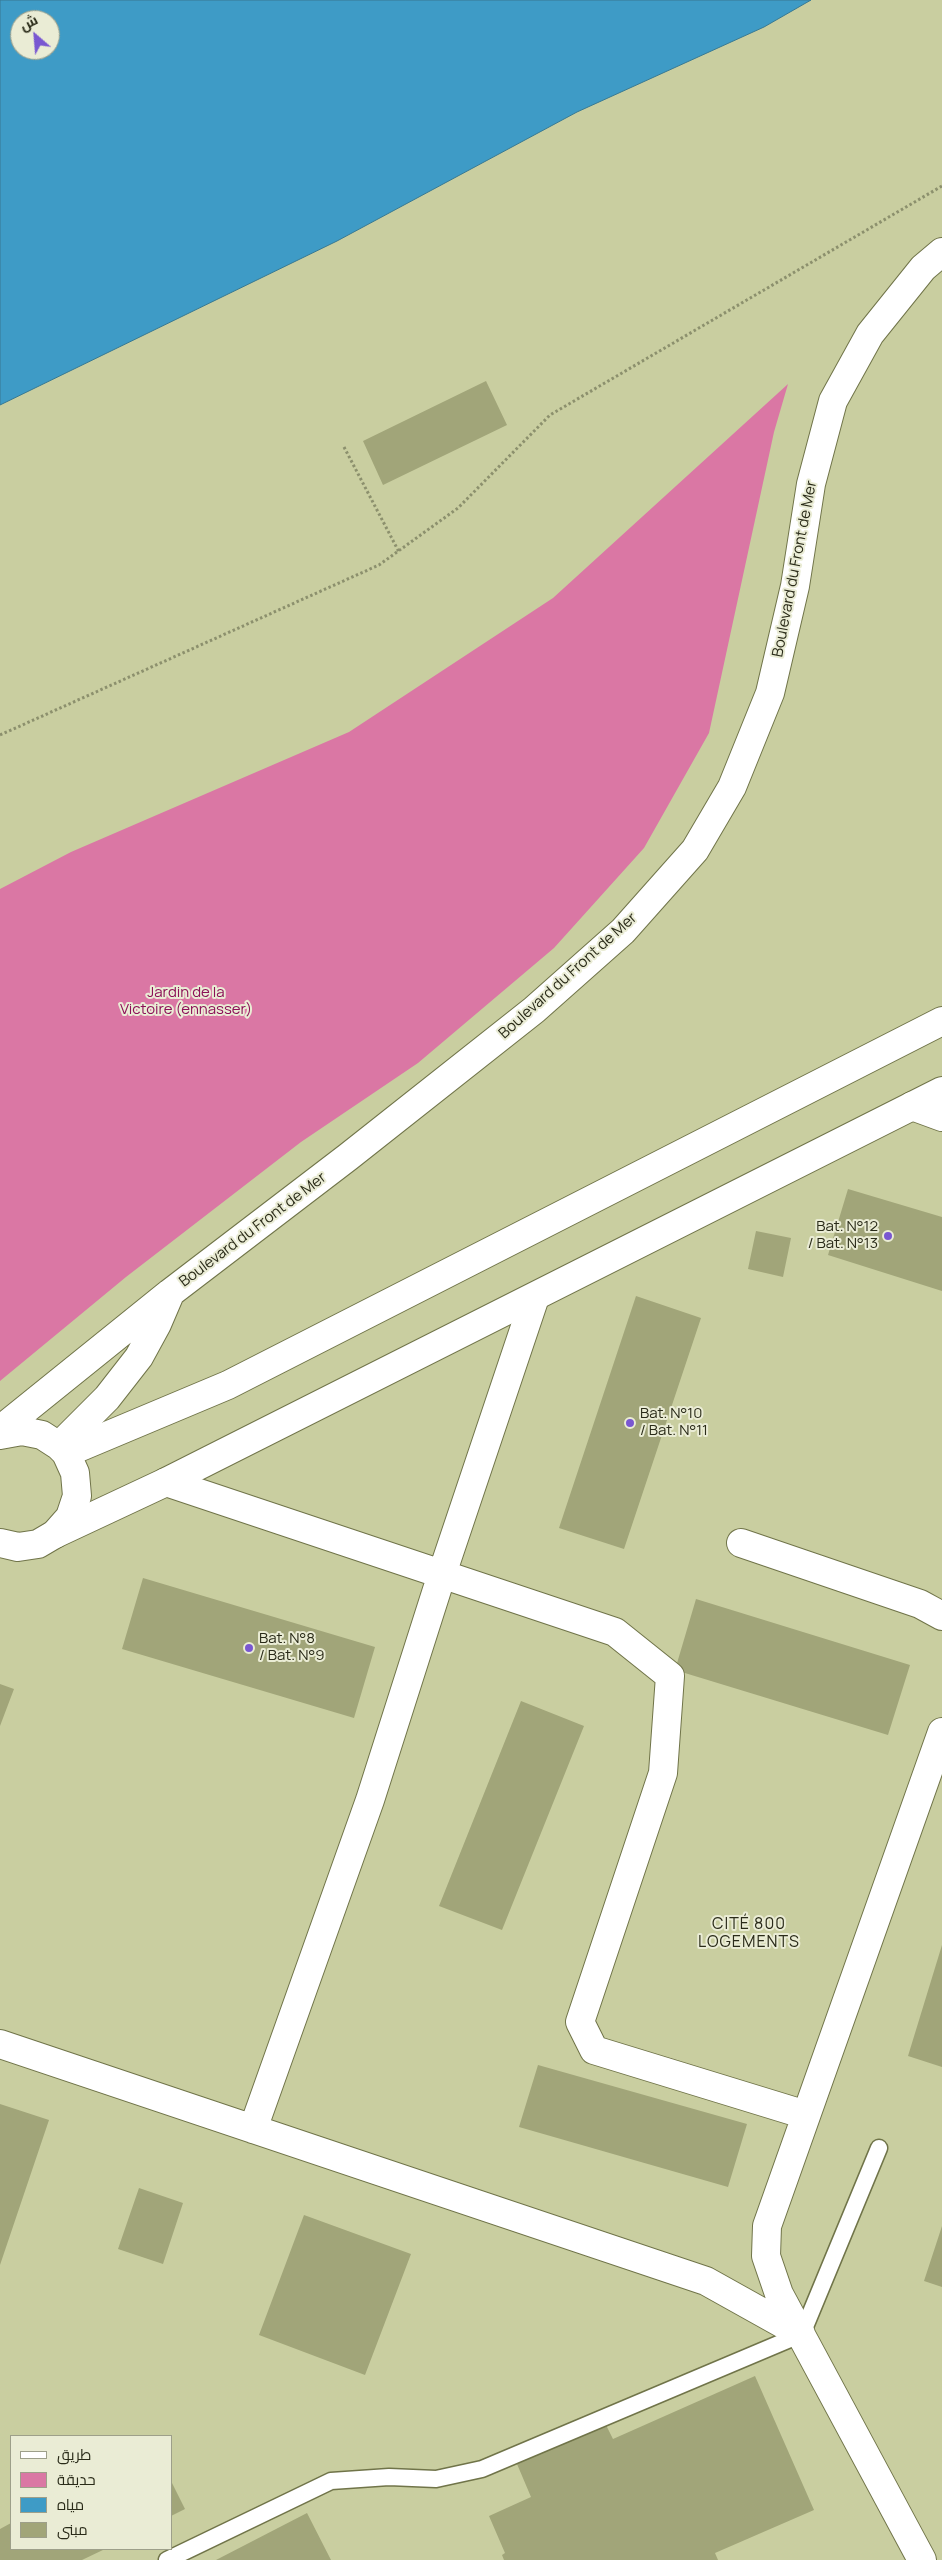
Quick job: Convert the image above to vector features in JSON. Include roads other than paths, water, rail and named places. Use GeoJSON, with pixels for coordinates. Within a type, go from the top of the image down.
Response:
{"type":"FeatureCollection","features":[{"type":"Feature","properties":{"kind":"street","name":"Boulevard du Front de Mer"},"geometry":{"type":"LineString","coordinates":[[0,1430],[170,1293],[348,1157],[534,1010],[623,931],[694,850],[732,787],[770,693],[795,586],[811,484],[833,401],[870,334],[923,268],[942,252]]}},
{"type":"Feature","properties":{"kind":"street"},"geometry":{"type":"LineString","coordinates":[[62,1450],[228,1385],[942,1021]]}},
{"type":"Feature","properties":{"kind":"street"},"geometry":{"type":"LineString","coordinates":[[0,1564],[46,1539],[166,1482],[942,1091]]}},
{"type":"Feature","properties":{"kind":"street"},"geometry":{"type":"LineString","coordinates":[[912,1106],[942,1117]]}},
{"type":"Feature","properties":{"kind":"street"},"geometry":{"type":"LineString","coordinates":[[62,1450],[139,1357],[157,1324],[170,1293]]}},
{"type":"Feature","properties":{"kind":"street"},"geometry":{"type":"LineString","coordinates":[[253,2129],[370,1800],[442,1574],[535,1297]]}},
{"type":"Feature","properties":{"kind":"street"},"geometry":{"type":"LineString","coordinates":[[0,1435],[22,1431],[42,1435],[62,1450],[75,1473],[77,1496],[70,1517],[46,1539],[18,1546],[0,1542]]}},
{"type":"Feature","properties":{"kind":"street"},"geometry":{"type":"LineString","coordinates":[[166,1482],[615,1632],[670,1676],[664,1773],[580,2022],[594,2050],[806,2116]]}},
{"type":"Feature","properties":{"kind":"street"},"geometry":{"type":"LineString","coordinates":[[741,1543],[920,1604],[942,1616]]}},
{"type":"Feature","properties":{"kind":"street"},"geometry":{"type":"LineString","coordinates":[[922,2560],[780,2294],[766,2256],[766,2226],[942,1732]]}},
{"type":"Feature","properties":{"kind":"street"},"geometry":{"type":"LineString","coordinates":[[0,2044],[706,2281],[802,2334]]}},
{"type":"Feature","properties":{"kind":"lane"},"geometry":{"type":"LineString","coordinates":[[167,2560],[332,2481],[389,2477],[436,2479],[482,2470],[802,2334],[879,2148]]}},
{"type":"Feature","properties":{"kind":"water"},"geometry":{"type":"Polygon","coordinates":[[[0,0],[811,0],[764,27],[577,112],[337,241],[0,405],[0,0]]]}},
{"type":"Feature","properties":{"kind":"place","name":"Bat. N°12 / Bat. N°13"},"geometry":{"type":"Point","coordinates":[888,1236]}},
{"type":"Feature","properties":{"kind":"place","name":"Bat. N°10 / Bat. N°11"},"geometry":{"type":"Point","coordinates":[630,1423]}},
{"type":"Feature","properties":{"kind":"place","name":"Bat. N°8 / Bat. N°9"},"geometry":{"type":"Point","coordinates":[249,1648]}},
{"type":"Feature","properties":{"kind":"district","name":"CITÉ 800 LOGEMENTS"},"geometry":{"type":"Point","coordinates":[749,1934]}},
{"type":"Feature","properties":{"kind":"park label","name":"Jardin de la Victoire (ennasser)"},"geometry":{"type":"Point","coordinates":[186,1002]}}]}
